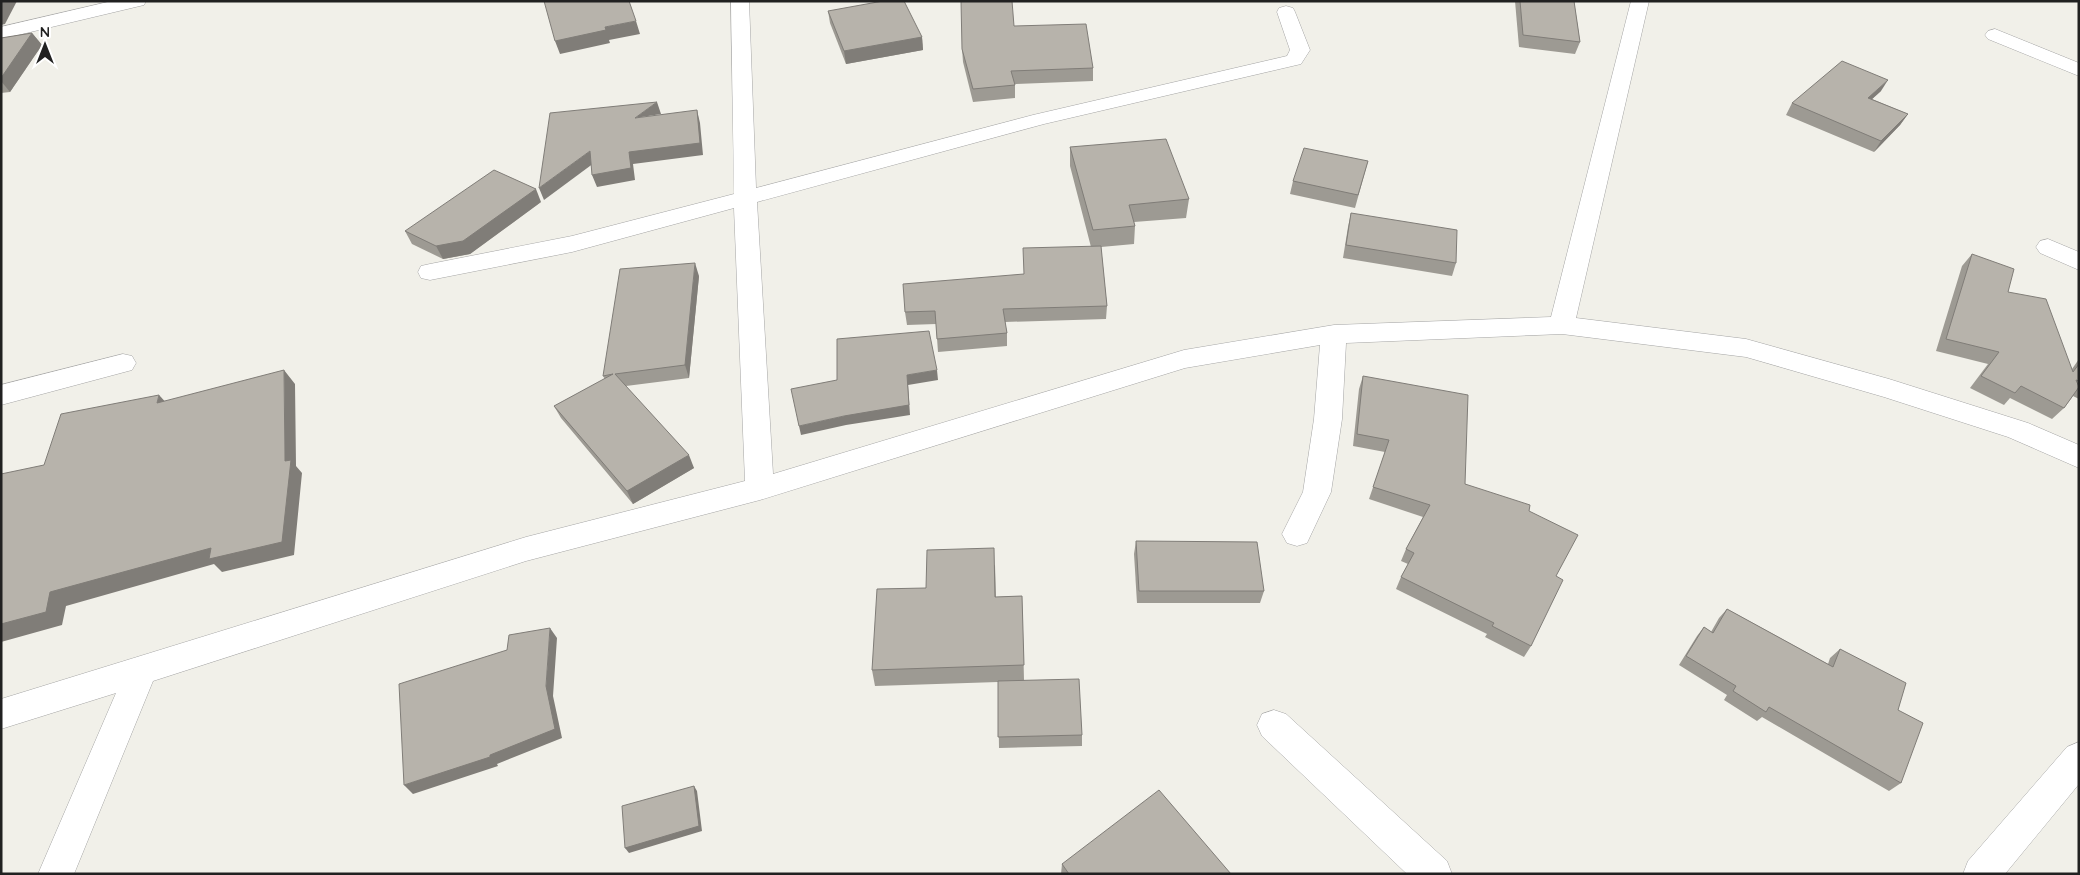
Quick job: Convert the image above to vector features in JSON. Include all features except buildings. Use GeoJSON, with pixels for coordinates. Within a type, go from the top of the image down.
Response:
{"type":"FeatureCollection","features":[{"type":"Feature","properties":{"kind":"street"},"geometry":{"type":"LineString","coordinates":[[40,24],[52,1]]}},
{"type":"Feature","properties":{"kind":"street"},"geometry":{"type":"LineString","coordinates":[[1,34],[137,1]]}},
{"type":"Feature","properties":{"kind":"street"},"geometry":{"type":"LineString","coordinates":[[1562,325],[1640,1]]}},
{"type":"Feature","properties":{"kind":"street"},"geometry":{"type":"LineString","coordinates":[[747,3],[745,198],[760,489]]}},
{"type":"Feature","properties":{"kind":"street"},"geometry":{"type":"LineString","coordinates":[[430,272],[572,244],[1040,119],[1294,60],[1300,50],[1286,12]]}},
{"type":"Feature","properties":{"kind":"street"},"geometry":{"type":"LineString","coordinates":[[1995,35],[2079,70]]}},
{"type":"Feature","properties":{"kind":"street"},"geometry":{"type":"LineString","coordinates":[[2048,247],[2079,262]]}},
{"type":"Feature","properties":{"kind":"street"},"geometry":{"type":"LineString","coordinates":[[1,714],[526,548],[760,489],[1184,359],[1334,334],[1562,325],[1746,348],[1889,389],[2018,430],[2079,457]]}},
{"type":"Feature","properties":{"kind":"street"},"geometry":{"type":"LineString","coordinates":[[1297,534],[1317,492],[1328,420],[1334,334]]}},
{"type":"Feature","properties":{"kind":"street"},"geometry":{"type":"LineString","coordinates":[[1,395],[123,363]]}},
{"type":"Feature","properties":{"kind":"street"},"geometry":{"type":"LineString","coordinates":[[56,874],[141,671]]}},
{"type":"Feature","properties":{"kind":"street"},"geometry":{"type":"LineString","coordinates":[[1274,725],[1434,874]]}},
{"type":"Feature","properties":{"kind":"street"},"geometry":{"type":"LineString","coordinates":[[1981,874],[2079,758]]}}]}
